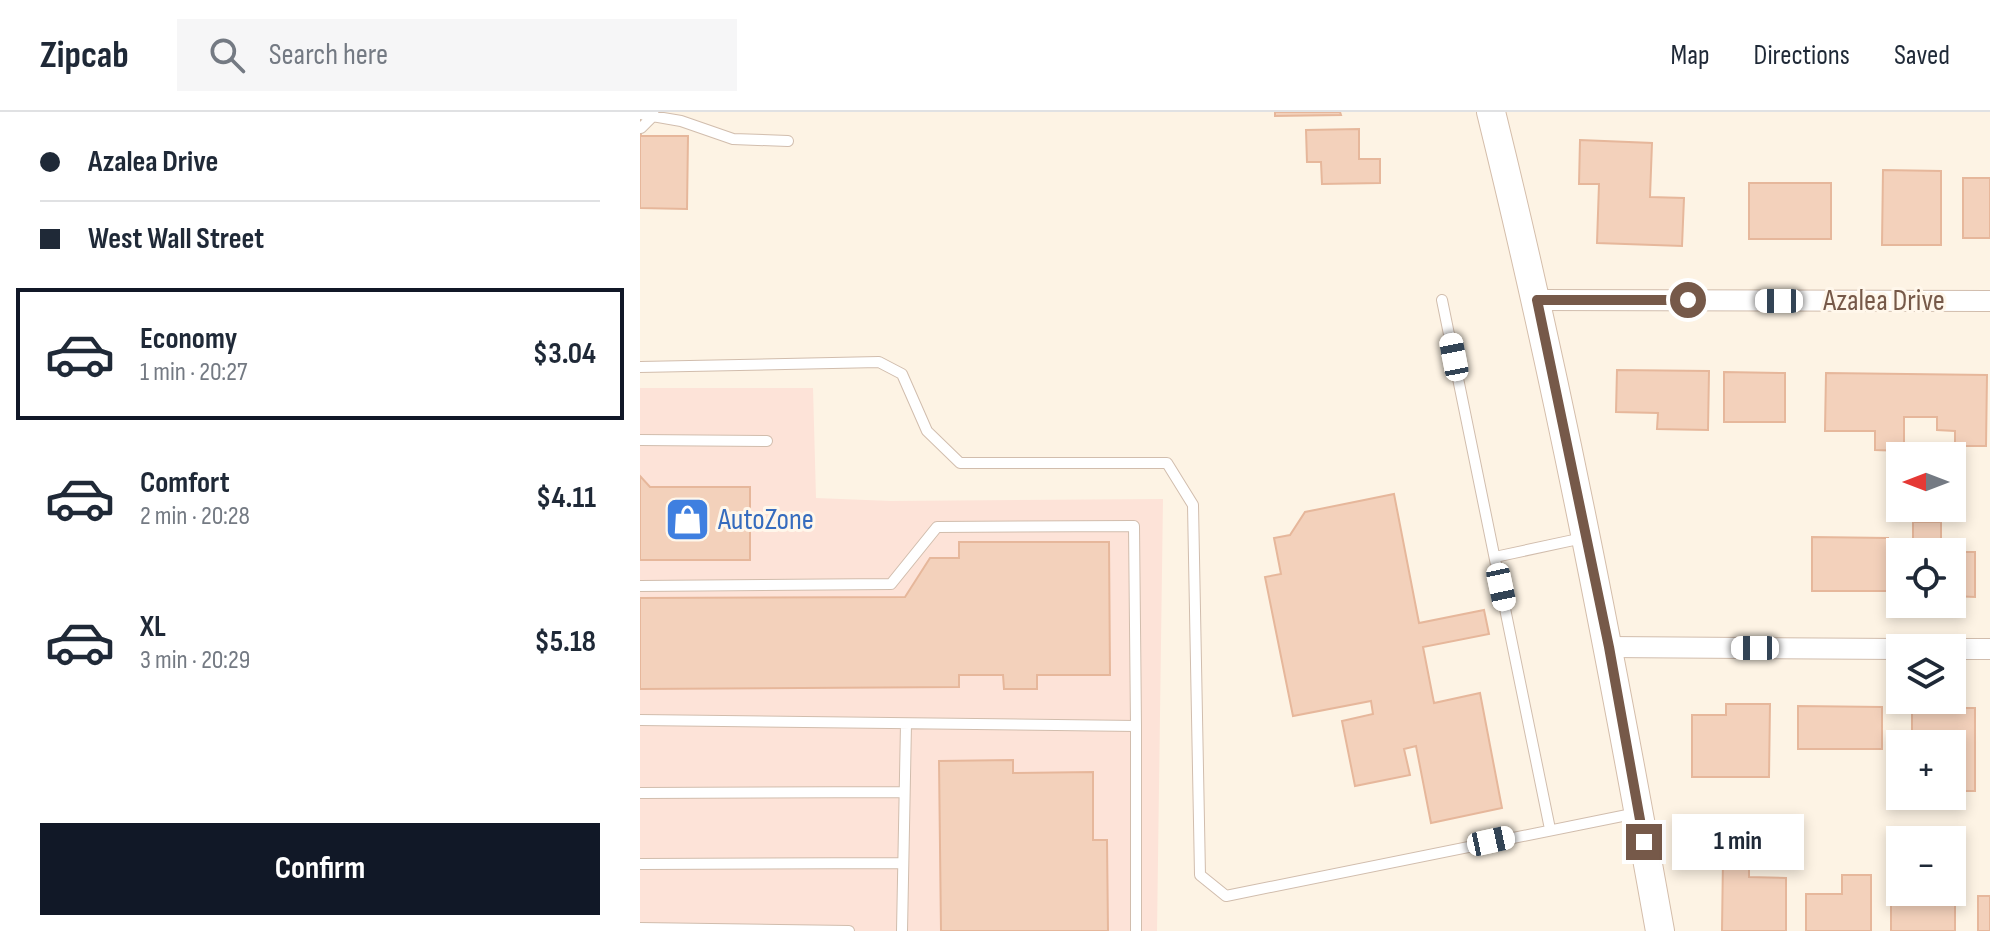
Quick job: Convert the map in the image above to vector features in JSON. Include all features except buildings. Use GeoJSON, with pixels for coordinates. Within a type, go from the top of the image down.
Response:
{"type":"FeatureCollection","features":[{"type":"Feature","properties":{"kind":"street"},"geometry":{"type":"LineString","coordinates":[[1491,112],[1537,300],[1587,537],[1660,931]]}},
{"type":"Feature","properties":{"kind":"street","name":"Azalea Drive"},"geometry":{"type":"LineString","coordinates":[[1537,300],[1990,301]]}},
{"type":"Feature","properties":{"kind":"street"},"geometry":{"type":"LineString","coordinates":[[1609,647],[1886,649]]}},
{"type":"Feature","properties":{"kind":"street"},"geometry":{"type":"LineString","coordinates":[[1966,649],[1990,649]]}},
{"type":"Feature","properties":{"kind":"lane"},"geometry":{"type":"LineString","coordinates":[[640,114],[654,115],[733,139],[788,141]]}},
{"type":"Feature","properties":{"kind":"lane"},"geometry":{"type":"LineString","coordinates":[[641,128],[654,115]]}},
{"type":"Feature","properties":{"kind":"lane"},"geometry":{"type":"LineString","coordinates":[[1442,300],[1550,829]]}},
{"type":"Feature","properties":{"kind":"lane"},"geometry":{"type":"LineString","coordinates":[[640,367],[879,362],[902,374],[927,431],[960,463],[1167,463],[1193,505],[1200,875],[1226,896],[1639,812]]}},
{"type":"Feature","properties":{"kind":"lane"},"geometry":{"type":"LineString","coordinates":[[640,440],[767,441]]}},
{"type":"Feature","properties":{"kind":"lane"},"geometry":{"type":"LineString","coordinates":[[640,586],[891,584],[937,527],[1134,526],[1136,931]]}},
{"type":"Feature","properties":{"kind":"lane"},"geometry":{"type":"LineString","coordinates":[[1495,557],[1587,537]]}},
{"type":"Feature","properties":{"kind":"lane"},"geometry":{"type":"LineString","coordinates":[[640,720],[1136,726]]}},
{"type":"Feature","properties":{"kind":"lane"},"geometry":{"type":"LineString","coordinates":[[902,931],[906,724]]}},
{"type":"Feature","properties":{"kind":"lane"},"geometry":{"type":"LineString","coordinates":[[640,793],[904,792]]}},
{"type":"Feature","properties":{"kind":"lane"},"geometry":{"type":"LineString","coordinates":[[640,864],[903,863]]}},
{"type":"Feature","properties":{"kind":"lane"},"geometry":{"type":"LineString","coordinates":[[640,928],[849,931]]}},
{"type":"Feature","properties":{"kind":"shaded area"},"geometry":{"type":"Polygon","coordinates":[[[640,388],[813,388],[816,498],[891,501],[1163,499],[1157,931],[640,931],[640,388]]]}},
{"type":"Feature","properties":{"kind":"place","name":"AutoZone"},"geometry":{"type":"Point","coordinates":[687,520]}},
{"type":"Feature","properties":{"kind":"route"},"geometry":{"type":"LineString","coordinates":[[1644,842],[1609,647],[1537,300],[1688,300]]}}]}
